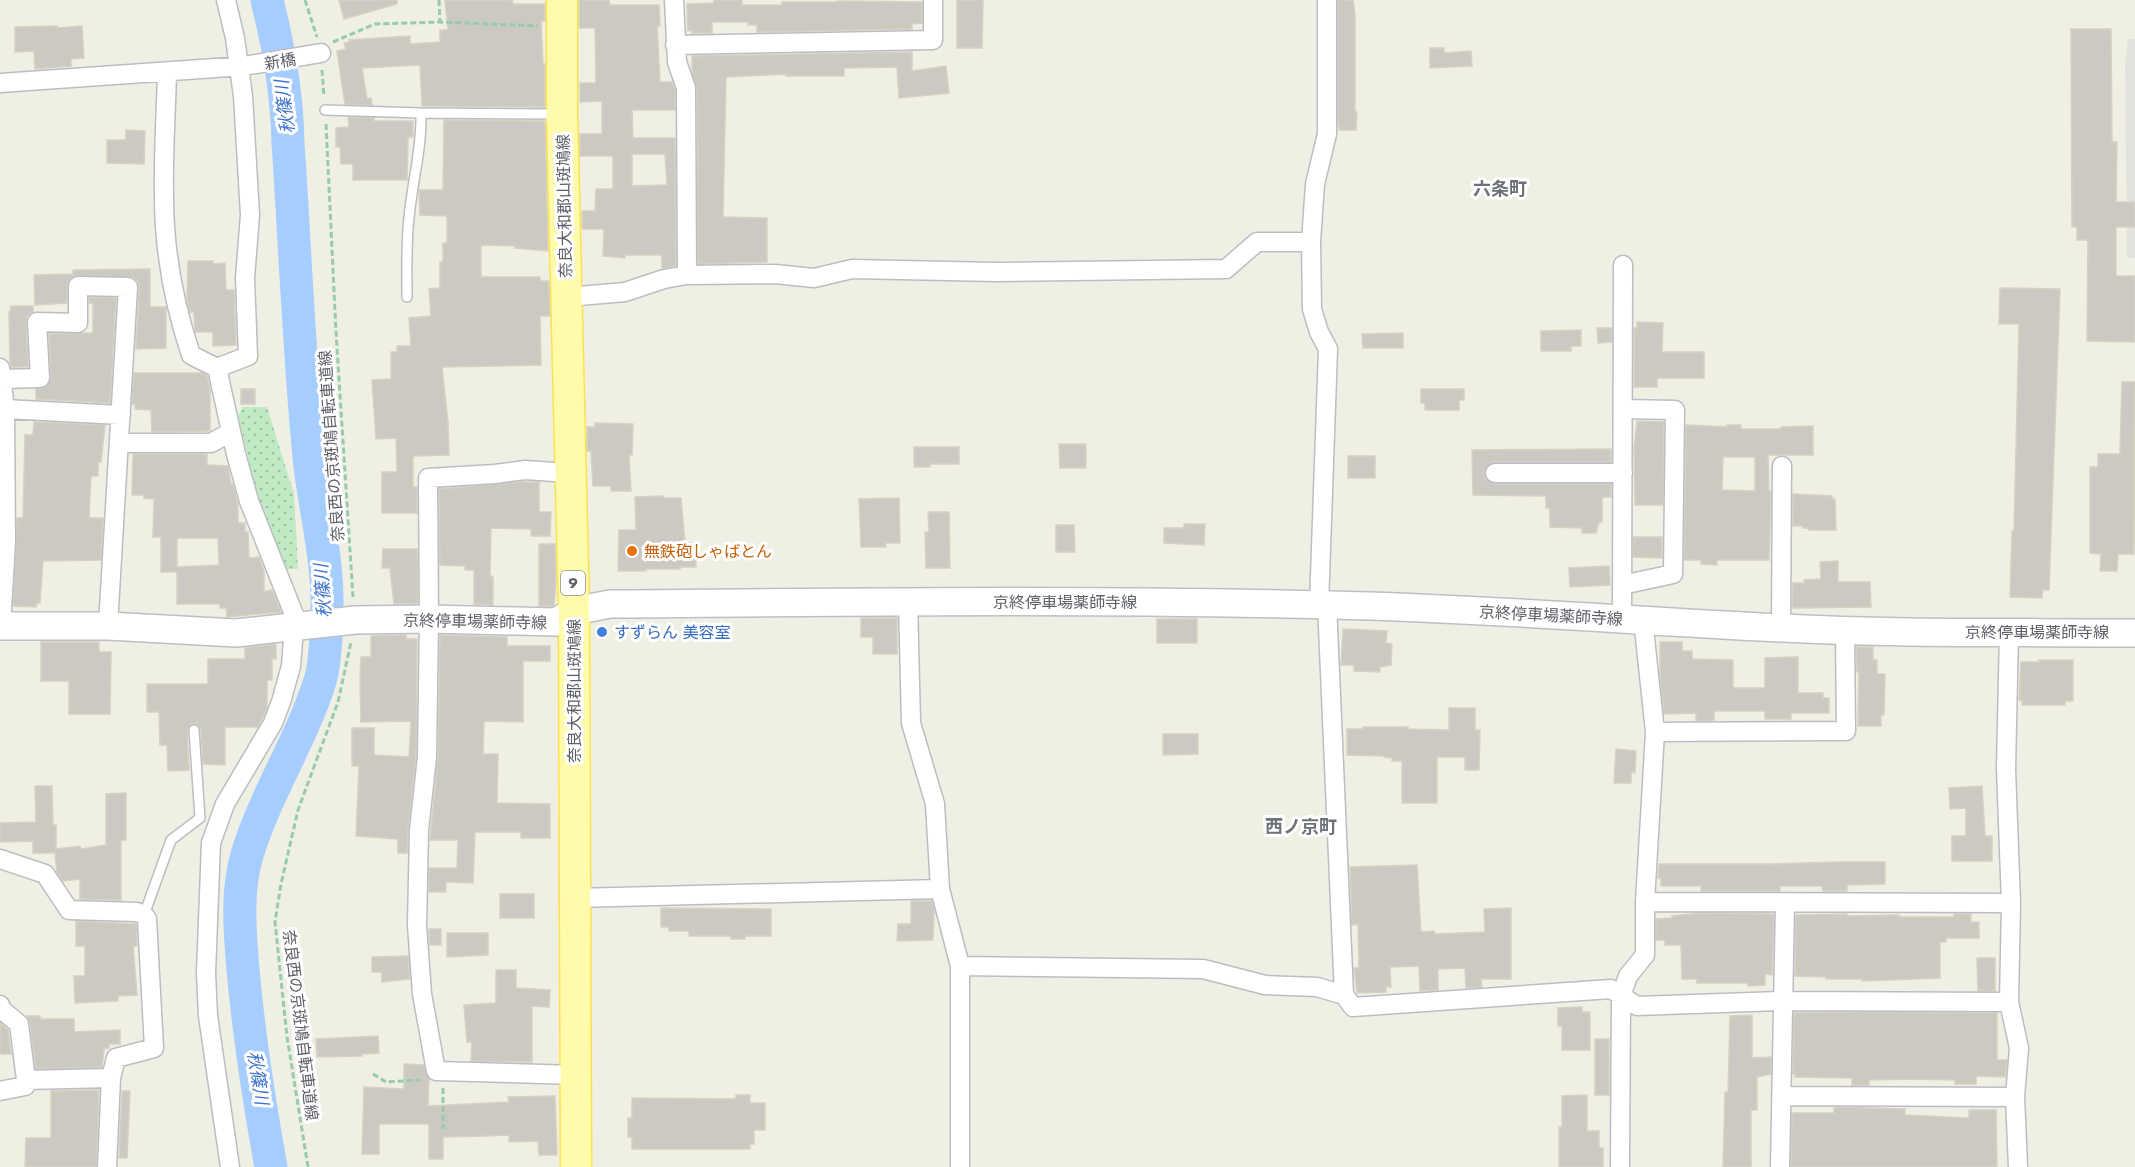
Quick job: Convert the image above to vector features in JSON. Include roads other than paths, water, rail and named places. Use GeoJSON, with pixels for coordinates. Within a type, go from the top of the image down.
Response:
{"type":"FeatureCollection","features":[{"type":"Feature","properties":{"kind":"main road","name":"奈良大和郡山斑鳩線"},"geometry":{"type":"LineString","coordinates":[[562,13],[569,473],[574,611],[576,1167]]}},
{"type":"Feature","properties":{"kind":"main road","name":"京終停車場薬師寺線"},"geometry":{"type":"LineString","coordinates":[[1,626],[108,626],[236,633],[355,620],[556,622],[574,611],[610,604],[908,601],[1225,602],[1323,604],[1633,618],[1845,631],[2135,633]]}},
{"type":"Feature","properties":{"kind":"street"},"geometry":{"type":"LineString","coordinates":[[167,73],[164,198],[168,258],[181,322],[191,355],[217,368],[248,357],[245,278],[250,215],[242,67],[226,0]]}},
{"type":"Feature","properties":{"kind":"street"},"geometry":{"type":"LineString","coordinates":[[674,0],[677,62],[686,88],[687,275]]}},
{"type":"Feature","properties":{"kind":"street"},"geometry":{"type":"LineString","coordinates":[[675,45],[933,40],[933,0]]}},
{"type":"Feature","properties":{"kind":"street"},"geometry":{"type":"LineString","coordinates":[[1327,0],[1328,134],[1315,184],[1311,242],[1312,309],[1319,332],[1328,349],[1323,604],[1344,995],[1353,1007],[1611,989],[1637,1005],[1783,1001],[2009,1002]]}},
{"type":"Feature","properties":{"kind":"street","name":"新橋"},"geometry":{"type":"LineString","coordinates":[[0,83],[242,67],[319,52]]}},
{"type":"Feature","properties":{"kind":"street"},"geometry":{"type":"LineString","coordinates":[[567,297],[624,292],[687,275],[775,274],[814,278],[852,269],[996,272],[1226,269],[1257,242],[1311,242]]}},
{"type":"Feature","properties":{"kind":"street"},"geometry":{"type":"LineString","coordinates":[[1620,1167],[1622,996],[1628,976],[1645,955],[1645,902],[1655,732],[1633,618],[1623,585],[1623,265]]}},
{"type":"Feature","properties":{"kind":"street"},"geometry":{"type":"LineString","coordinates":[[1,626],[6,543],[5,409],[1,373],[40,378],[37,322],[78,322],[78,286],[128,287],[108,626]]}},
{"type":"Feature","properties":{"kind":"street"},"geometry":{"type":"LineString","coordinates":[[217,368],[249,501],[299,627],[294,628],[289,679],[273,723],[225,804],[211,843],[206,973],[208,1016],[230,1167]]}},
{"type":"Feature","properties":{"kind":"street"},"geometry":{"type":"LineString","coordinates":[[5,409],[121,415]]}},
{"type":"Feature","properties":{"kind":"street"},"geometry":{"type":"LineString","coordinates":[[1623,409],[1675,410],[1673,574],[1623,585]]}},
{"type":"Feature","properties":{"kind":"street"},"geometry":{"type":"LineString","coordinates":[[119,443],[211,443],[231,432]]}},
{"type":"Feature","properties":{"kind":"street"},"geometry":{"type":"LineString","coordinates":[[1781,628],[1782,466]]}},
{"type":"Feature","properties":{"kind":"street"},"geometry":{"type":"LineString","coordinates":[[569,473],[525,470],[428,478],[427,757],[419,830],[417,925],[422,994],[436,1071],[443,1075],[577,1075]]}},
{"type":"Feature","properties":{"kind":"street"},"geometry":{"type":"LineString","coordinates":[[1495,473],[1623,473]]}},
{"type":"Feature","properties":{"kind":"street"},"geometry":{"type":"LineString","coordinates":[[908,601],[911,723],[935,804],[940,889],[960,966],[960,1167]]}},
{"type":"Feature","properties":{"kind":"street"},"geometry":{"type":"LineString","coordinates":[[1655,732],[1846,731],[1845,631]]}},
{"type":"Feature","properties":{"kind":"street"},"geometry":{"type":"LineString","coordinates":[[2008,632],[2006,769],[2011,903],[2009,1002],[2019,1048],[2015,1096],[2018,1167]]}},
{"type":"Feature","properties":{"kind":"street"},"geometry":{"type":"LineString","coordinates":[[0,859],[45,874],[69,910],[137,912],[147,919],[154,1048],[116,1058],[111,1078],[107,1167]]}},
{"type":"Feature","properties":{"kind":"street"},"geometry":{"type":"LineString","coordinates":[[575,898],[940,889]]}},
{"type":"Feature","properties":{"kind":"street"},"geometry":{"type":"LineString","coordinates":[[1645,902],[2011,903]]}},
{"type":"Feature","properties":{"kind":"street"},"geometry":{"type":"LineString","coordinates":[[1780,1167],[1785,904]]}},
{"type":"Feature","properties":{"kind":"street"},"geometry":{"type":"LineString","coordinates":[[960,966],[1203,969],[1264,985],[1317,987],[1344,995]]}},
{"type":"Feature","properties":{"kind":"street"},"geometry":{"type":"LineString","coordinates":[[0,1005],[2,1010],[19,1024],[26,1080],[25,1086],[0,1091]]}},
{"type":"Feature","properties":{"kind":"street"},"geometry":{"type":"LineString","coordinates":[[26,1080],[111,1078]]}},
{"type":"Feature","properties":{"kind":"street"},"geometry":{"type":"LineString","coordinates":[[1781,1096],[2015,1096]]}},
{"type":"Feature","properties":{"kind":"lane"},"geometry":{"type":"LineString","coordinates":[[325,110],[562,114]]}},
{"type":"Feature","properties":{"kind":"lane"},"geometry":{"type":"LineString","coordinates":[[407,297],[408,222],[422,137],[422,113]]}},
{"type":"Feature","properties":{"kind":"lane"},"geometry":{"type":"LineString","coordinates":[[194,730],[200,818]]}},
{"type":"Feature","properties":{"kind":"lane"},"geometry":{"type":"LineString","coordinates":[[144,915],[171,840],[200,818],[225,804]]}},
{"type":"Feature","properties":{"kind":"waterway","name":"秋篠川"},"geometry":{"type":"LineString","coordinates":[[267,0],[279,54],[286,106],[306,418],[311,476],[327,589],[326,635],[320,681],[303,725],[263,811],[247,855],[241,883],[240,927],[245,995],[271,1167]]}},
{"type":"Feature","properties":{"kind":"place","name":"無鉄砲しゃばとん"},"geometry":{"type":"Point","coordinates":[632,551]}},
{"type":"Feature","properties":{"kind":"place","name":"すずらん 美容室"},"geometry":{"type":"Point","coordinates":[602,632]}},
{"type":"Feature","properties":{"kind":"district","name":"六条町"},"geometry":{"type":"Point","coordinates":[1500,189]}},
{"type":"Feature","properties":{"kind":"district","name":"西ノ京町"},"geometry":{"type":"Point","coordinates":[1301,827]}}]}
